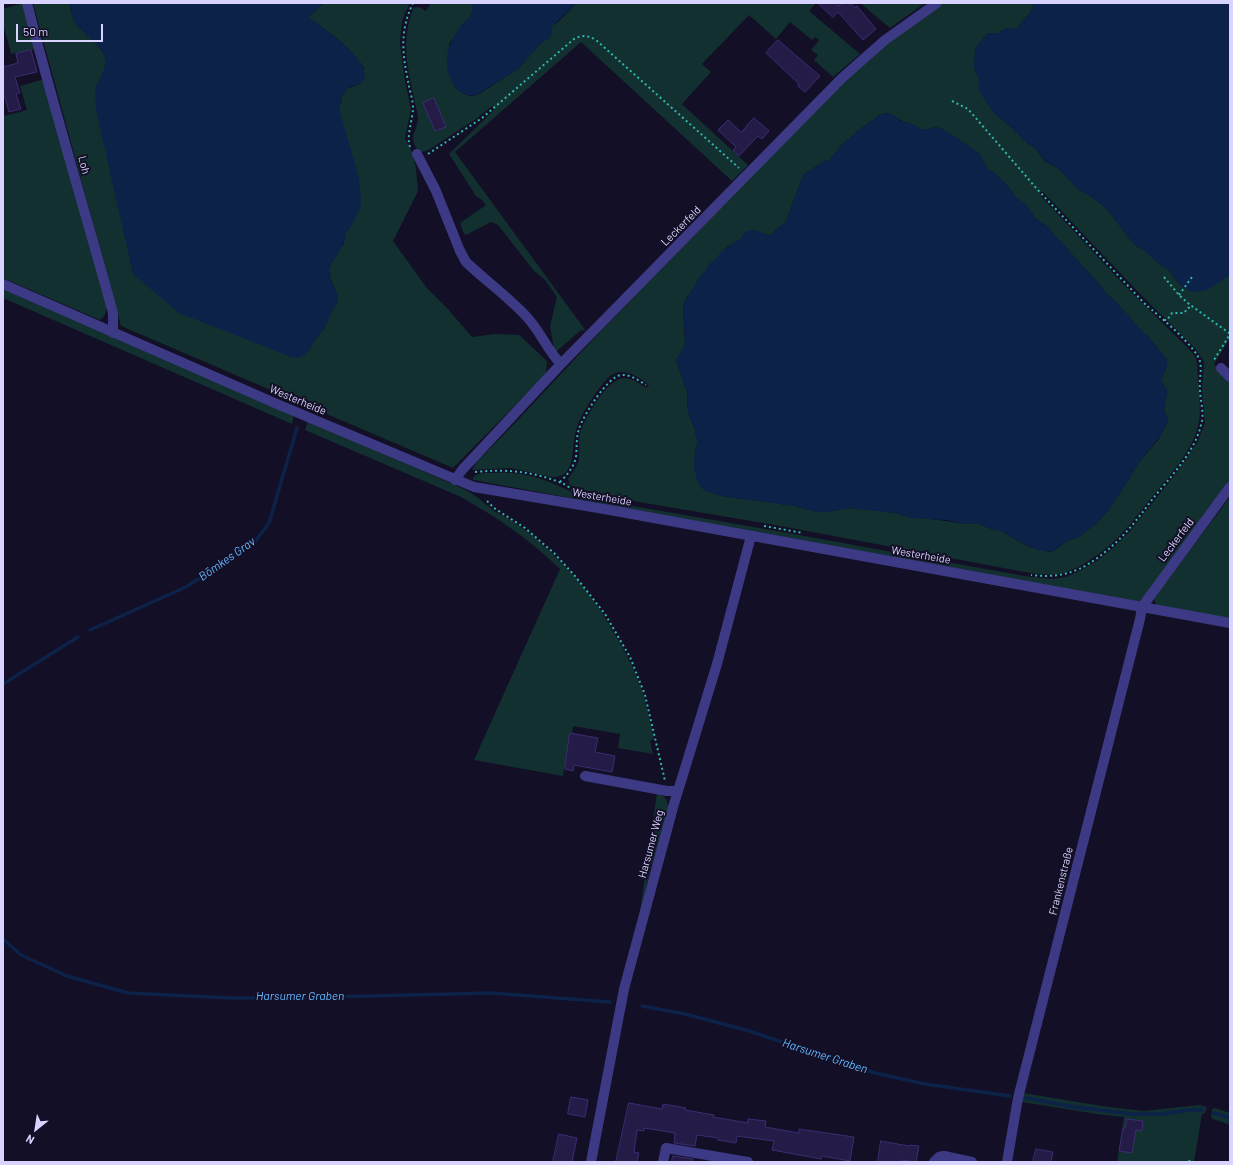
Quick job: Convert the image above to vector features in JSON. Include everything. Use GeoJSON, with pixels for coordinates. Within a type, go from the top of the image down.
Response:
{"type":"FeatureCollection","features":[{"type":"Feature","properties":{"kind":"street","name":"Loh"},"geometry":{"type":"LineString","coordinates":[[26,3],[113,313],[113,333]]}},
{"type":"Feature","properties":{"kind":"street","name":"Leckerfeld"},"geometry":{"type":"LineString","coordinates":[[455,480],[462,470],[561,364],[842,78],[885,40],[937,3]]}},
{"type":"Feature","properties":{"kind":"street"},"geometry":{"type":"LineString","coordinates":[[417,154],[436,191],[460,251],[466,262],[526,316],[541,334],[552,355],[561,364]]}},
{"type":"Feature","properties":{"kind":"street","name":"Westerheide"},"geometry":{"type":"LineString","coordinates":[[3,284],[277,404],[474,487],[610,510],[1230,623]]}},
{"type":"Feature","properties":{"kind":"street"},"geometry":{"type":"LineString","coordinates":[[1221,368],[1230,377]]}},
{"type":"Feature","properties":{"kind":"street","name":"Leckerfeld"},"geometry":{"type":"LineString","coordinates":[[1142,607],[1230,488]]}},
{"type":"Feature","properties":{"kind":"street","name":"Harsumer Weg"},"geometry":{"type":"LineString","coordinates":[[591,1162],[624,989],[677,791],[717,664],[751,536]]}},
{"type":"Feature","properties":{"kind":"street","name":"Frankenstraße"},"geometry":{"type":"LineString","coordinates":[[1007,1162],[1018,1098],[1142,607]]}},
{"type":"Feature","properties":{"kind":"street"},"geometry":{"type":"LineString","coordinates":[[585,776],[667,791],[677,791]]}},
{"type":"Feature","properties":{"kind":"street"},"geometry":{"type":"LineString","coordinates":[[664,1162],[666,1148],[748,1162]]}},
{"type":"Feature","properties":{"kind":"street"},"geometry":{"type":"LineString","coordinates":[[934,1162],[939,1157],[944,1156],[972,1162]]}},
{"type":"Feature","properties":{"kind":"path"},"geometry":{"type":"LineString","coordinates":[[413,3],[405,22],[403,37],[405,68],[413,107],[408,139],[409,145],[417,154],[424,156],[482,118],[574,39],[581,36],[589,36],[596,40],[748,175]]}},
{"type":"Feature","properties":{"kind":"path"},"geometry":{"type":"LineString","coordinates":[[952,101],[968,109],[1037,189],[1146,305],[1164,320],[1189,346],[1198,356],[1200,362],[1202,424],[1196,440],[1176,470],[1128,530],[1111,547],[1080,568],[1065,574],[1050,576],[1024,574]]}},
{"type":"Feature","properties":{"kind":"path"},"geometry":{"type":"LineString","coordinates":[[1164,277],[1179,295],[1192,307],[1229,333],[1229,336],[1214,359],[1221,368]]}},
{"type":"Feature","properties":{"kind":"path"},"geometry":{"type":"LineString","coordinates":[[1179,295],[1192,277]]}},
{"type":"Feature","properties":{"kind":"path"},"geometry":{"type":"LineString","coordinates":[[1164,320],[1168,320],[1172,313],[1184,313],[1188,308],[1192,307]]}},
{"type":"Feature","properties":{"kind":"path"},"geometry":{"type":"LineString","coordinates":[[560,482],[572,468],[576,458],[579,428],[605,385],[612,378],[619,375],[632,377],[646,385]]}},
{"type":"Feature","properties":{"kind":"path"},"geometry":{"type":"LineString","coordinates":[[462,470],[475,472],[510,470],[523,472],[560,482],[568,488],[583,494]]}},
{"type":"Feature","properties":{"kind":"path"},"geometry":{"type":"LineString","coordinates":[[474,487],[494,508],[525,528],[554,553],[576,576],[605,614],[630,657],[645,695],[667,791]]}},
{"type":"Feature","properties":{"kind":"path"},"geometry":{"type":"LineString","coordinates":[[762,526],[809,534]]}},
{"type":"Feature","properties":{"kind":"green space"},"geometry":{"type":"Polygon","coordinates":[[[23,3],[36,49],[11,54],[3,23],[3,9],[23,3]]]}},
{"type":"Feature","properties":{"kind":"green space"},"geometry":{"type":"Polygon","coordinates":[[[33,3],[69,3],[76,24],[99,47],[105,58],[106,63],[104,70],[95,89],[310,350],[313,342],[324,329],[338,300],[329,270],[331,263],[344,243],[345,234],[360,206],[358,178],[339,110],[342,96],[346,89],[359,84],[364,68],[352,53],[331,33],[307,17],[317,10],[323,3],[410,3],[402,22],[400,43],[405,81],[411,109],[405,138],[413,154],[418,191],[393,241],[426,287],[447,308],[472,337],[495,334],[519,335],[547,361],[546,374],[453,468],[121,326],[33,3]]]}},
{"type":"Feature","properties":{"kind":"green space"},"geometry":{"type":"Polygon","coordinates":[[[431,3],[473,3],[472,12],[469,19],[462,25],[449,44],[454,86],[466,95],[472,96],[479,94],[519,68],[542,42],[550,38],[551,27],[577,3],[816,3],[809,11],[860,54],[833,77],[814,60],[818,55],[811,50],[819,40],[815,37],[812,40],[790,22],[776,39],[749,15],[702,64],[711,72],[682,104],[748,165],[732,181],[581,42],[455,152],[586,331],[581,330],[557,351],[554,349],[550,326],[557,297],[545,280],[534,271],[498,225],[491,222],[466,235],[463,232],[460,223],[486,205],[476,196],[449,154],[495,109],[492,106],[476,119],[427,151],[418,151],[414,144],[413,137],[418,122],[418,117],[407,60],[407,30],[413,8],[419,7],[426,11],[431,3]]]}},
{"type":"Feature","properties":{"kind":"green space"},"geometry":{"type":"Polygon","coordinates":[[[860,3],[925,3],[890,28],[860,3]]]}},
{"type":"Feature","properties":{"kind":"green space"},"geometry":{"type":"Polygon","coordinates":[[[943,3],[1034,3],[1033,7],[1018,28],[1007,28],[997,34],[987,34],[975,49],[974,68],[980,80],[979,90],[993,112],[1028,144],[1036,149],[1045,161],[1059,169],[1078,189],[1106,208],[1134,244],[1169,270],[1179,284],[1189,291],[1230,275],[1230,338],[1214,364],[1230,381],[1230,482],[1140,602],[473,480],[473,477],[484,473],[522,474],[545,480],[587,498],[1024,576],[1052,579],[1066,577],[1097,561],[1129,532],[1178,471],[1198,441],[1205,423],[1202,390],[1204,361],[1193,346],[1144,298],[1042,191],[1039,194],[1127,288],[1189,349],[1196,358],[1197,364],[1200,415],[1197,430],[1188,449],[1169,477],[1130,525],[1100,553],[1077,567],[1057,574],[1030,573],[775,525],[586,493],[577,490],[570,485],[568,479],[575,469],[578,461],[580,433],[586,418],[597,400],[610,385],[617,380],[627,378],[646,388],[649,385],[637,377],[624,372],[615,373],[610,376],[599,388],[588,405],[577,427],[570,466],[566,472],[560,476],[551,477],[511,468],[472,470],[476,463],[602,330],[845,79],[902,32],[943,3]],[[887,113],[880,115],[843,144],[829,160],[823,162],[803,175],[786,222],[771,235],[745,232],[741,239],[727,247],[710,264],[708,269],[700,276],[687,297],[683,305],[685,345],[676,360],[687,392],[688,412],[695,428],[698,442],[695,450],[694,468],[706,491],[722,496],[795,506],[817,512],[850,508],[896,513],[901,515],[967,524],[977,523],[1002,531],[1030,547],[1049,552],[1053,551],[1069,540],[1077,538],[1097,523],[1111,507],[1140,461],[1159,439],[1168,419],[1164,411],[1167,391],[1162,382],[1167,360],[1147,335],[1141,331],[1117,303],[1107,294],[1048,227],[1035,218],[1026,205],[1016,197],[996,174],[987,169],[985,163],[973,149],[946,131],[937,127],[923,130],[910,123],[903,122],[887,113]]]}},
{"type":"Feature","properties":{"kind":"green space"},"geometry":{"type":"Polygon","coordinates":[[[45,79],[107,306],[105,315],[100,320],[3,278],[3,114],[4,116],[27,110],[20,86],[45,79]]]}},
{"type":"Feature","properties":{"kind":"green space"},"geometry":{"type":"Polygon","coordinates":[[[3,289],[294,415],[292,424],[3,298],[3,289]]]}},
{"type":"Feature","properties":{"kind":"green space"},"geometry":{"type":"Polygon","coordinates":[[[308,421],[464,489],[477,497],[494,511],[511,520],[532,535],[554,555],[578,580],[601,611],[633,668],[643,693],[654,738],[650,741],[653,754],[618,748],[620,734],[573,726],[572,734],[570,734],[563,776],[474,760],[560,569],[525,539],[475,505],[461,497],[305,430],[308,421]]]}},
{"type":"Feature","properties":{"kind":"green space"},"geometry":{"type":"Polygon","coordinates":[[[1230,497],[1230,619],[1156,605],[1154,598],[1230,497]]]}},
{"type":"Feature","properties":{"kind":"green space"},"geometry":{"type":"Polygon","coordinates":[[[657,793],[661,794],[666,799],[668,806],[668,818],[650,870],[638,925],[657,793]]]}},
{"type":"Feature","properties":{"kind":"green space"},"geometry":{"type":"Polygon","coordinates":[[[1023,1093],[1102,1106],[1144,1111],[1199,1105],[1207,1107],[1205,1113],[1202,1114],[1194,1162],[1117,1162],[1124,1117],[1022,1102],[1023,1093]]]}},
{"type":"Feature","properties":{"kind":"green space"},"geometry":{"type":"Polygon","coordinates":[[[1215,1108],[1230,1113],[1230,1125],[1211,1117],[1212,1109],[1215,1108]]]}},
{"type":"Feature","properties":{"kind":"water"},"geometry":{"type":"Polygon","coordinates":[[[69,3],[323,3],[308,17],[324,28],[357,57],[363,67],[365,77],[360,84],[351,86],[345,90],[341,99],[340,109],[340,114],[358,173],[361,191],[361,205],[358,214],[346,233],[344,243],[333,260],[329,271],[329,275],[338,299],[323,330],[304,355],[296,358],[291,357],[179,313],[133,274],[96,110],[95,89],[104,69],[106,62],[105,56],[101,49],[75,23],[69,3]]]}},
{"type":"Feature","properties":{"kind":"water"},"geometry":{"type":"Polygon","coordinates":[[[473,3],[577,3],[551,27],[552,33],[550,38],[542,42],[519,68],[478,94],[467,95],[456,88],[451,81],[448,72],[447,60],[448,50],[452,40],[461,25],[470,16],[473,3]]]}},
{"type":"Feature","properties":{"kind":"water"},"geometry":{"type":"Polygon","coordinates":[[[1034,3],[1230,3],[1230,275],[1207,290],[1198,292],[1189,291],[1179,284],[1169,270],[1134,244],[1106,208],[1078,189],[1059,169],[1046,161],[1036,149],[1028,144],[993,112],[979,90],[978,86],[980,80],[974,68],[975,49],[987,34],[997,34],[1007,28],[1018,28],[1033,7],[1034,3]]]}},
{"type":"Feature","properties":{"kind":"water"},"geometry":{"type":"Polygon","coordinates":[[[887,113],[893,115],[902,122],[910,123],[923,130],[937,127],[946,131],[979,153],[987,169],[996,174],[1016,197],[1026,205],[1035,218],[1048,227],[1107,294],[1147,335],[1167,360],[1162,382],[1167,391],[1164,411],[1168,419],[1162,434],[1140,461],[1111,507],[1097,523],[1077,538],[1069,540],[1052,551],[1040,551],[1012,538],[1002,531],[977,523],[967,524],[946,520],[911,518],[896,513],[850,508],[817,512],[795,506],[722,496],[701,488],[697,480],[694,468],[695,450],[698,442],[695,428],[688,412],[687,392],[676,360],[685,345],[683,305],[700,276],[722,251],[740,239],[745,232],[749,230],[755,230],[771,235],[786,222],[803,175],[823,162],[829,160],[843,144],[859,130],[880,115],[887,113]]]}},
{"type":"Feature","properties":{"kind":"building"},"geometry":{"type":"Polygon","coordinates":[[[818,3],[836,3],[839,6],[843,3],[851,3],[855,8],[857,6],[876,29],[863,40],[838,12],[833,17],[818,3]]]}},
{"type":"Feature","properties":{"kind":"building"},"geometry":{"type":"Polygon","coordinates":[[[778,40],[820,76],[805,92],[798,86],[799,84],[766,53],[778,40]]]}},
{"type":"Feature","properties":{"kind":"building"},"geometry":{"type":"Polygon","coordinates":[[[31,50],[37,72],[15,77],[20,93],[16,94],[21,109],[9,112],[5,97],[3,97],[3,67],[18,63],[16,54],[31,50]]]}},
{"type":"Feature","properties":{"kind":"building"},"geometry":{"type":"Polygon","coordinates":[[[434,98],[446,127],[435,131],[423,103],[434,98]]]}},
{"type":"Feature","properties":{"kind":"building"},"geometry":{"type":"Polygon","coordinates":[[[754,118],[769,131],[762,139],[758,136],[739,156],[733,150],[736,147],[718,130],[728,120],[741,132],[754,118]]]}},
{"type":"Feature","properties":{"kind":"building"},"geometry":{"type":"Polygon","coordinates":[[[570,733],[598,738],[595,752],[615,756],[612,772],[574,765],[573,771],[565,769],[570,733]]]}},
{"type":"Feature","properties":{"kind":"building"},"geometry":{"type":"Polygon","coordinates":[[[571,1097],[588,1100],[585,1117],[568,1114],[571,1097]]]}},
{"type":"Feature","properties":{"kind":"building"},"geometry":{"type":"Polygon","coordinates":[[[629,1103],[662,1109],[663,1104],[686,1108],[685,1110],[714,1115],[713,1117],[748,1123],[748,1119],[766,1121],[765,1127],[799,1133],[799,1129],[854,1137],[850,1161],[822,1156],[821,1159],[772,1150],[774,1141],[737,1136],[736,1143],[718,1140],[718,1138],[697,1135],[695,1146],[674,1143],[675,1133],[644,1128],[644,1131],[637,1130],[634,1152],[639,1153],[637,1162],[616,1162],[629,1103]]]}},
{"type":"Feature","properties":{"kind":"building"},"geometry":{"type":"Polygon","coordinates":[[[1127,1119],[1143,1121],[1142,1131],[1136,1130],[1132,1153],[1119,1151],[1123,1128],[1125,1128],[1127,1119]]]}},
{"type":"Feature","properties":{"kind":"building"},"geometry":{"type":"Polygon","coordinates":[[[559,1134],[577,1138],[572,1162],[553,1162],[559,1134]]]}},
{"type":"Feature","properties":{"kind":"building"},"geometry":{"type":"Polygon","coordinates":[[[881,1141],[909,1146],[919,1146],[916,1162],[901,1160],[900,1162],[878,1162],[881,1141]]]}},
{"type":"Feature","properties":{"kind":"building"},"geometry":{"type":"Polygon","coordinates":[[[1036,1149],[1053,1152],[1051,1162],[1033,1162],[1036,1149]]]}},
{"type":"Feature","properties":{"kind":"building"},"geometry":{"type":"Polygon","coordinates":[[[673,1156],[693,1159],[692,1162],[672,1162],[673,1156]]]}},
{"type":"Feature","properties":{"kind":"waterway","name":"Bömkes Grav"},"geometry":{"type":"LineString","coordinates":[[90,630],[186,587],[254,543],[269,523],[297,428]]}},
{"type":"Feature","properties":{"kind":"waterway","name":"Bömkes Grav"},"geometry":{"type":"LineString","coordinates":[[3,684],[78,637]]}},
{"type":"Feature","properties":{"kind":"waterway","name":"Harsumer Graben"},"geometry":{"type":"LineString","coordinates":[[3,939],[21,955],[67,976],[128,993],[231,998],[491,993],[610,1002]]}},
{"type":"Feature","properties":{"kind":"waterway","name":"Harsumer Graben"},"geometry":{"type":"LineString","coordinates":[[642,1006],[685,1014],[746,1030],[875,1073],[925,1084],[1010,1096]]}},
{"type":"Feature","properties":{"kind":"waterway","name":"Harsumer Graben"},"geometry":{"type":"LineString","coordinates":[[1026,1098],[1074,1107],[1133,1114],[1162,1114],[1189,1110],[1202,1110]]}},
{"type":"Feature","properties":{"kind":"waterway","name":"Harsumer Graben"},"geometry":{"type":"LineString","coordinates":[[1214,1113],[1230,1118]]}}]}
